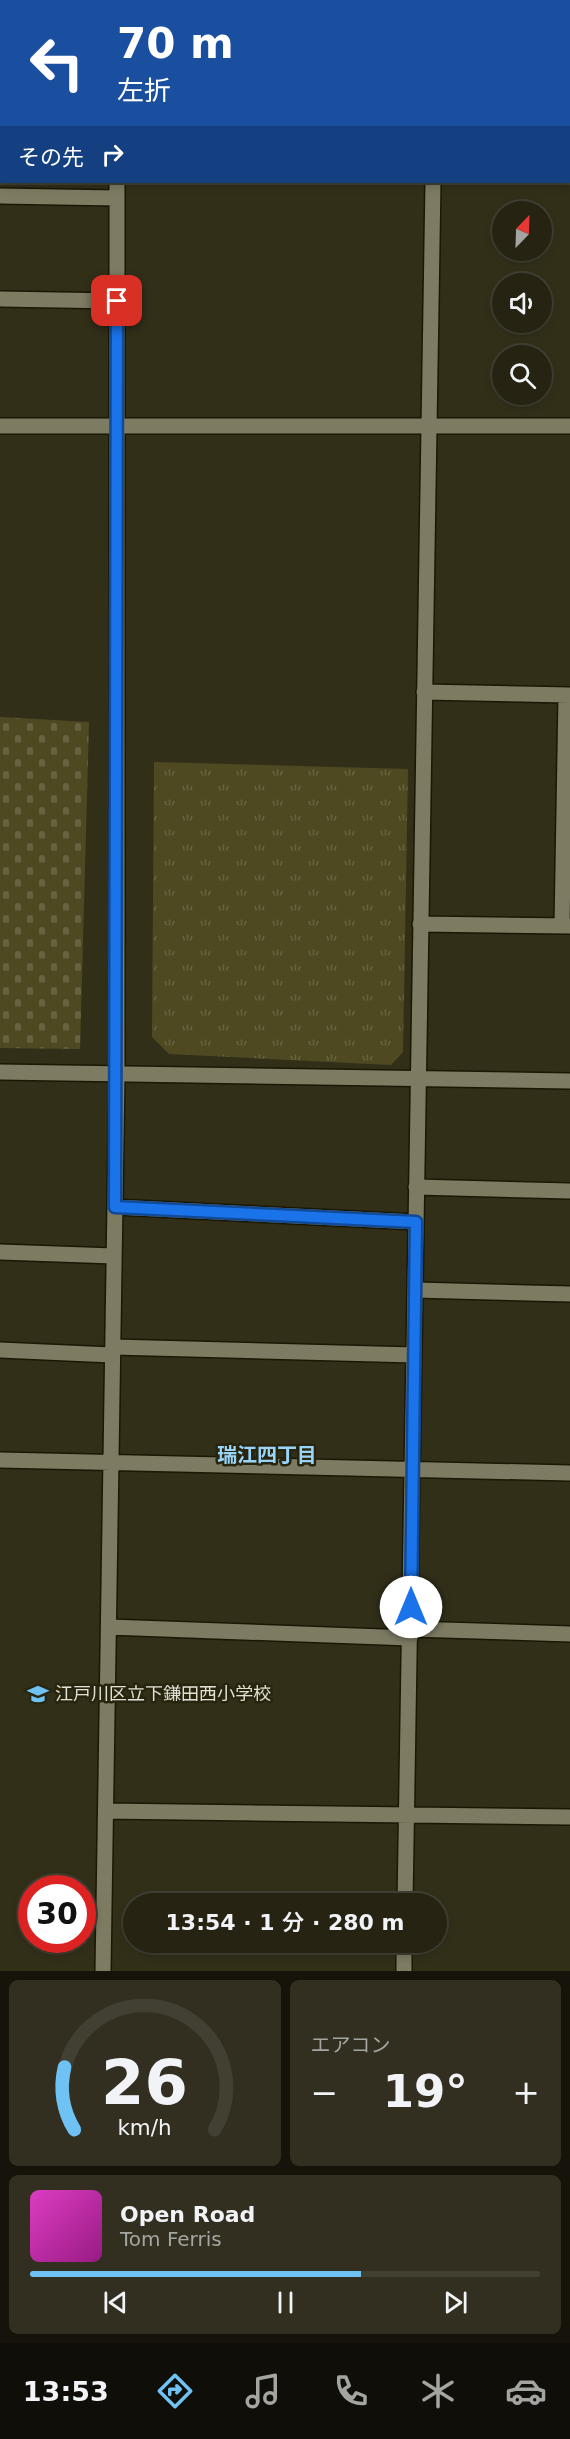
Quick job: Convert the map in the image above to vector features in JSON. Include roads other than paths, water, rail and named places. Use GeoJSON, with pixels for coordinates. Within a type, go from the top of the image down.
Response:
{"type":"FeatureCollection","features":[{"type":"Feature","properties":{"kind":"street"},"geometry":{"type":"LineString","coordinates":[[103,1971],[117,1075],[117,183]]}},
{"type":"Feature","properties":{"kind":"street"},"geometry":{"type":"LineString","coordinates":[[405,1893],[433,183]]}},
{"type":"Feature","properties":{"kind":"street"},"geometry":{"type":"LineString","coordinates":[[0,196],[117,198]]}},
{"type":"Feature","properties":{"kind":"street"},"geometry":{"type":"LineString","coordinates":[[0,299],[117,301]]}},
{"type":"Feature","properties":{"kind":"street"},"geometry":{"type":"LineString","coordinates":[[0,426],[570,426]]}},
{"type":"Feature","properties":{"kind":"street"},"geometry":{"type":"LineString","coordinates":[[420,924],[566,926],[568,695],[424,692]]}},
{"type":"Feature","properties":{"kind":"street"},"geometry":{"type":"LineString","coordinates":[[0,1072],[570,1081]]}},
{"type":"Feature","properties":{"kind":"street"},"geometry":{"type":"LineString","coordinates":[[416,1187],[570,1191]]}},
{"type":"Feature","properties":{"kind":"street"},"geometry":{"type":"LineString","coordinates":[[115,1207],[416,1222]]}},
{"type":"Feature","properties":{"kind":"street"},"geometry":{"type":"LineString","coordinates":[[0,1252],[114,1256]]}},
{"type":"Feature","properties":{"kind":"street"},"geometry":{"type":"LineString","coordinates":[[415,1290],[570,1294]]}},
{"type":"Feature","properties":{"kind":"street"},"geometry":{"type":"LineString","coordinates":[[0,1350],[414,1355]]}},
{"type":"Feature","properties":{"kind":"street"},"geometry":{"type":"LineString","coordinates":[[0,1460],[570,1473]]}},
{"type":"Feature","properties":{"kind":"street"},"geometry":{"type":"LineString","coordinates":[[109,1627],[570,1634]]}},
{"type":"Feature","properties":{"kind":"street"},"geometry":{"type":"LineString","coordinates":[[106,1811],[570,1817]]}},
{"type":"Feature","properties":{"kind":"street"},"geometry":{"type":"LineString","coordinates":[[404,1953],[404,1971]]}},
{"type":"Feature","properties":{"kind":"place","name":"江戸川区立下鎌田西小学校"},"geometry":{"type":"Point","coordinates":[38,1694]}},
{"type":"Feature","properties":{"kind":"district","name":"瑞江四丁目"},"geometry":{"type":"Point","coordinates":[267,1455]}}]}
